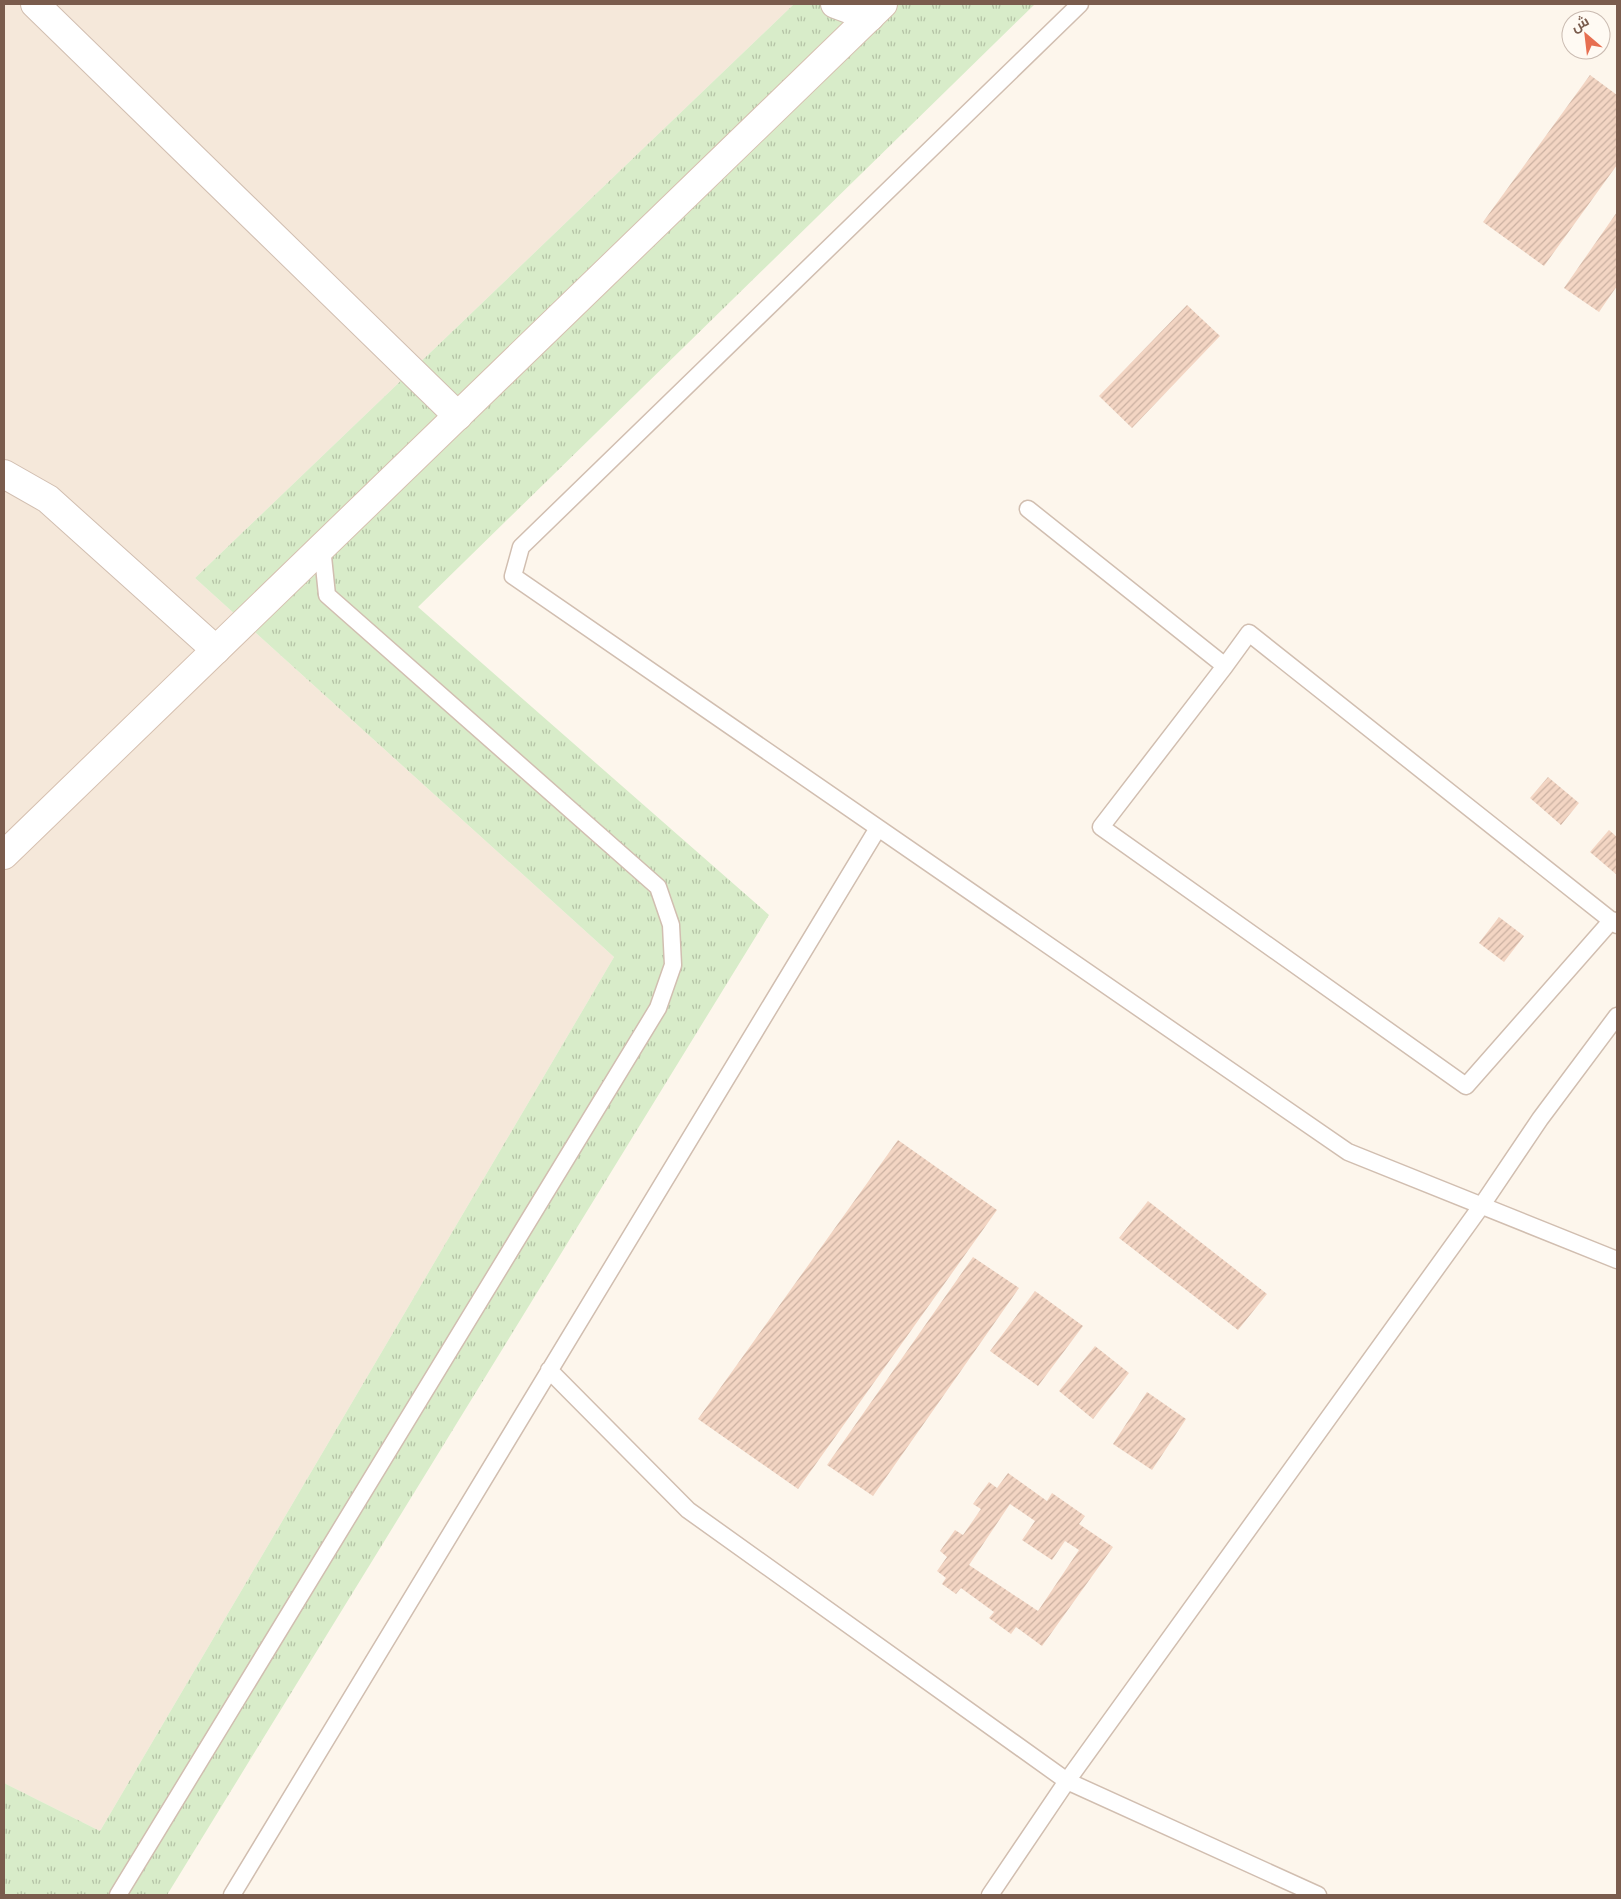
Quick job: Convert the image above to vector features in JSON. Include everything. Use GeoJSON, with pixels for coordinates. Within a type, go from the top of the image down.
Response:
{"type":"FeatureCollection","features":[{"type":"Feature","properties":{"kind":"street"},"geometry":{"type":"LineString","coordinates":[[35,4],[458,416]]}},
{"type":"Feature","properties":{"kind":"street"},"geometry":{"type":"LineString","coordinates":[[835,4],[877,10]]}},
{"type":"Feature","properties":{"kind":"street"},"geometry":{"type":"LineString","coordinates":[[4,855],[877,10]]}},
{"type":"Feature","properties":{"kind":"street"},"geometry":{"type":"LineString","coordinates":[[4,474],[48,499],[216,650]]}},
{"type":"Feature","properties":{"kind":"lane"},"geometry":{"type":"LineString","coordinates":[[1080,4],[521,547],[513,576],[1348,1152],[1617,1260]]}},
{"type":"Feature","properties":{"kind":"lane"},"geometry":{"type":"LineString","coordinates":[[1028,509],[1225,666]]}},
{"type":"Feature","properties":{"kind":"lane"},"geometry":{"type":"LineString","coordinates":[[118,1895],[658,1008],[673,965],[671,925],[658,887],[327,595],[322,547]]}},
{"type":"Feature","properties":{"kind":"lane"},"geometry":{"type":"LineString","coordinates":[[1248,633],[1615,923],[1466,1086],[1101,827],[1225,666],[1248,633]]}},
{"type":"Feature","properties":{"kind":"lane"},"geometry":{"type":"LineString","coordinates":[[232,1895],[878,828]]}},
{"type":"Feature","properties":{"kind":"lane"},"geometry":{"type":"LineString","coordinates":[[990,1895],[1067,1781],[1482,1205],[1540,1119],[1617,1016]]}},
{"type":"Feature","properties":{"kind":"lane"},"geometry":{"type":"LineString","coordinates":[[549,1370],[688,1510],[1067,1781],[1318,1895]]}},
{"type":"Feature","properties":{"kind":"shaded area"},"geometry":{"type":"Polygon","coordinates":[[[4,4],[794,4],[195,578],[614,957],[100,1831],[4,1783],[4,4]]]}},
{"type":"Feature","properties":{"kind":"green space"},"geometry":{"type":"Polygon","coordinates":[[[794,4],[1035,4],[418,607],[769,915],[167,1895],[4,1895],[4,1783],[100,1831],[614,957],[195,578],[794,4]]]}},
{"type":"Feature","properties":{"kind":"building"},"geometry":{"type":"Polygon","coordinates":[[[1590,75],[1617,95],[1617,165],[1544,266],[1483,222],[1590,75]]]}},
{"type":"Feature","properties":{"kind":"building"},"geometry":{"type":"Polygon","coordinates":[[[1617,212],[1617,286],[1599,312],[1564,288],[1617,212]]]}},
{"type":"Feature","properties":{"kind":"building"},"geometry":{"type":"Polygon","coordinates":[[[1187,305],[1220,336],[1132,428],[1099,396],[1187,305]]]}},
{"type":"Feature","properties":{"kind":"building"},"geometry":{"type":"Polygon","coordinates":[[[1548,777],[1579,803],[1561,825],[1530,798],[1548,777]]]}},
{"type":"Feature","properties":{"kind":"building"},"geometry":{"type":"Polygon","coordinates":[[[1609,830],[1617,837],[1617,875],[1590,852],[1609,830]]]}},
{"type":"Feature","properties":{"kind":"building"},"geometry":{"type":"Polygon","coordinates":[[[1499,917],[1524,936],[1504,962],[1479,943],[1499,917]]]}},
{"type":"Feature","properties":{"kind":"building"},"geometry":{"type":"Polygon","coordinates":[[[898,1140],[997,1210],[798,1489],[698,1419],[898,1140]]]}},
{"type":"Feature","properties":{"kind":"building"},"geometry":{"type":"Polygon","coordinates":[[[1148,1201],[1267,1294],[1238,1330],[1119,1238],[1148,1201]]]}},
{"type":"Feature","properties":{"kind":"building"},"geometry":{"type":"Polygon","coordinates":[[[973,1257],[1019,1288],[873,1496],[827,1465],[973,1257]]]}},
{"type":"Feature","properties":{"kind":"building"},"geometry":{"type":"Polygon","coordinates":[[[1035,1291],[1083,1326],[1038,1386],[990,1351],[1035,1291]]]}},
{"type":"Feature","properties":{"kind":"building"},"geometry":{"type":"Polygon","coordinates":[[[1095,1346],[1129,1373],[1093,1419],[1059,1391],[1095,1346]]]}},
{"type":"Feature","properties":{"kind":"building"},"geometry":{"type":"Polygon","coordinates":[[[1147,1392],[1186,1419],[1152,1470],[1113,1444],[1147,1392]]]}},
{"type":"Feature","properties":{"kind":"building"},"geometry":{"type":"Polygon","coordinates":[[[1008,1473],[1047,1501],[1052,1493],[1085,1516],[1079,1524],[1113,1547],[1042,1646],[1016,1627],[1011,1634],[989,1618],[994,1612],[961,1588],[956,1594],[942,1584],[946,1578],[937,1571],[947,1557],[940,1551],[955,1530],[963,1535],[981,1509],[973,1504],[989,1482],[997,1488],[1008,1473]],[[1010,1504],[969,1565],[1038,1611],[1079,1550],[1065,1541],[1052,1560],[1022,1540],[1035,1521],[1010,1504]]]}}]}
